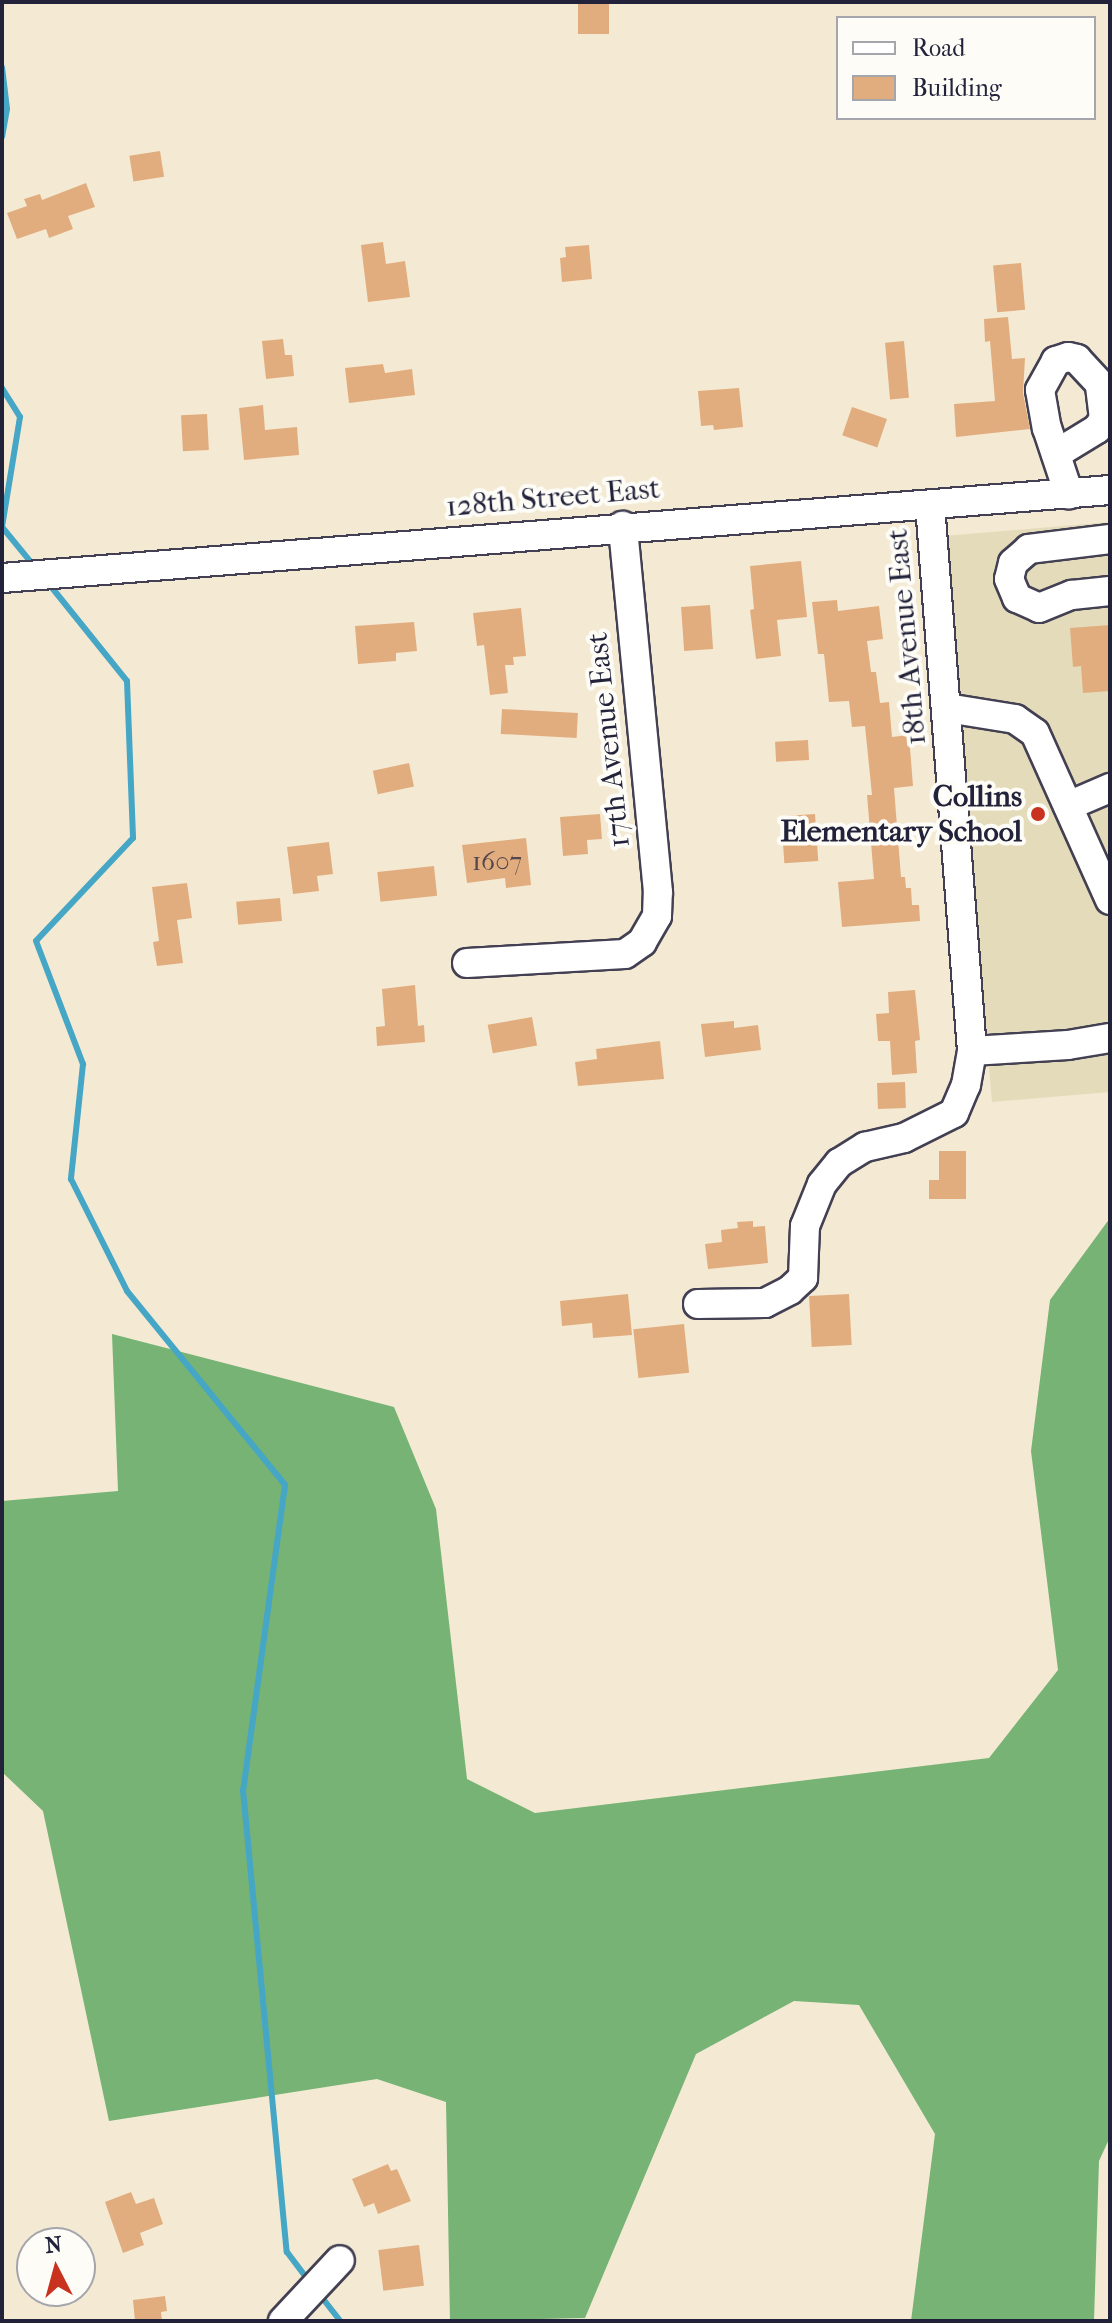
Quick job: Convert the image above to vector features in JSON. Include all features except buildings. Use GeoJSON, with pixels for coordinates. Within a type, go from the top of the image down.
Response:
{"type":"FeatureCollection","features":[{"type":"Feature","properties":{"kind":"street"},"geometry":{"type":"LineString","coordinates":[[1056,454],[1069,494]]}},
{"type":"Feature","properties":{"kind":"street","name":"128th Street East"},"geometry":{"type":"LineString","coordinates":[[2,578],[623,526],[1110,490]]}},
{"type":"Feature","properties":{"kind":"street","name":"18th Avenue East"},"geometry":{"type":"LineString","coordinates":[[698,1304],[765,1303],[790,1290],[803,1278],[805,1226],[822,1184],[839,1163],[865,1147],[904,1138],[954,1113],[966,1085],[972,1051],[930,505]]}},
{"type":"Feature","properties":{"kind":"street","name":"17th Avenue East"},"geometry":{"type":"LineString","coordinates":[[467,963],[625,954],[642,942],[657,916],[658,892],[623,526]]}},
{"type":"Feature","properties":{"kind":"street"},"geometry":{"type":"LineString","coordinates":[[1110,539],[1029,549],[1013,563],[1009,579],[1017,598],[1039,608],[1072,595],[1110,591]]}},
{"type":"Feature","properties":{"kind":"street"},"geometry":{"type":"LineString","coordinates":[[947,708],[1001,715],[1028,726],[1035,733],[1110,900]]}},
{"type":"Feature","properties":{"kind":"street"},"geometry":{"type":"LineString","coordinates":[[1068,806],[1110,788]]}},
{"type":"Feature","properties":{"kind":"street"},"geometry":{"type":"LineString","coordinates":[[972,1051],[1068,1045],[1110,1038]]}},
{"type":"Feature","properties":{"kind":"street"},"geometry":{"type":"LineString","coordinates":[[283,2321],[322,2280]]}},
{"type":"Feature","properties":{"kind":"shaded area","name":"Collins Elementary School"},"geometry":{"type":"Polygon","coordinates":[[[1110,522],[1110,1092],[992,1102],[943,536],[1110,522]]]}},
{"type":"Feature","properties":{"kind":"green space"},"geometry":{"type":"Polygon","coordinates":[[[1110,1218],[1110,2137],[1099,2161],[1094,2321],[911,2321],[935,2134],[859,2005],[794,2001],[696,2054],[585,2318],[450,2321],[446,2102],[377,2079],[109,2121],[43,1811],[2,1772],[2,1501],[118,1491],[112,1334],[394,1407],[436,1509],[467,1779],[535,1813],[989,1758],[1058,1670],[1031,1451],[1050,1300],[1110,1218]]]}},
{"type":"Feature","properties":{"kind":"waterway"},"geometry":{"type":"LineString","coordinates":[[2,67],[7,109],[2,137]]}},
{"type":"Feature","properties":{"kind":"waterway"},"geometry":{"type":"LineString","coordinates":[[2,388],[20,417],[2,527],[34,566]]}},
{"type":"Feature","properties":{"kind":"waterway"},"geometry":{"type":"LineString","coordinates":[[49,584],[127,681],[133,838],[36,941],[83,1064],[71,1179],[127,1291],[285,1485],[243,1790],[287,2252],[310,2283]]}},
{"type":"Feature","properties":{"kind":"waterway"},"geometry":{"type":"LineString","coordinates":[[320,2295],[340,2321]]}},
{"type":"Feature","properties":{"kind":"place","name":"Collins Elementary School"},"geometry":{"type":"Point","coordinates":[1038,814]}}]}
